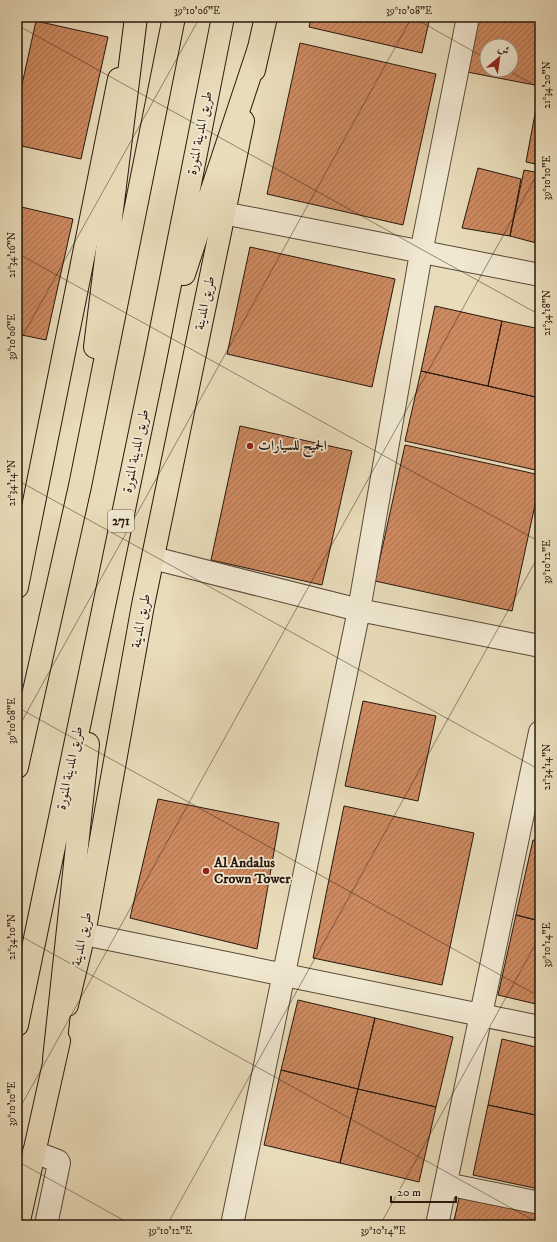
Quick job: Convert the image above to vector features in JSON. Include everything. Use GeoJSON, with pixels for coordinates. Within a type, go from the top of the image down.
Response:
{"type":"FeatureCollection","features":[{"type":"Feature","properties":{"kind":"main road"},"geometry":{"type":"LineString","coordinates":[[18,573],[132,17]]}},
{"type":"Feature","properties":{"kind":"main road"},"geometry":{"type":"LineString","coordinates":[[80,486],[101,289],[136,17]]}},
{"type":"Feature","properties":{"kind":"main road"},"geometry":{"type":"LineString","coordinates":[[17,767],[80,486],[174,17]]}},
{"type":"Feature","properties":{"kind":"main road","name":"طريق المدينة المنورة"},"geometry":{"type":"LineString","coordinates":[[17,1025],[155,360],[223,17]]}},
{"type":"Feature","properties":{"kind":"main road","name":"طريق المدينة"},"geometry":{"type":"LineString","coordinates":[[18,1225],[54,1059],[84,934],[152,558],[223,213],[266,17]]}},
{"type":"Feature","properties":{"kind":"main road"},"geometry":{"type":"LineString","coordinates":[[155,360],[258,51]]}},
{"type":"Feature","properties":{"kind":"main road"},"geometry":{"type":"LineString","coordinates":[[54,1059],[102,616]]}},
{"type":"Feature","properties":{"kind":"street"},"geometry":{"type":"LineString","coordinates":[[232,1225],[359,610],[421,253],[468,17]]}},
{"type":"Feature","properties":{"kind":"street"},"geometry":{"type":"LineString","coordinates":[[223,213],[421,253],[540,275]]}},
{"type":"Feature","properties":{"kind":"street"},"geometry":{"type":"LineString","coordinates":[[152,558],[359,610],[540,646]]}},
{"type":"Feature","properties":{"kind":"street"},"geometry":{"type":"LineString","coordinates":[[437,1225],[540,732]]}},
{"type":"Feature","properties":{"kind":"street"},"geometry":{"type":"LineString","coordinates":[[84,934],[283,976],[540,1027]]}},
{"type":"Feature","properties":{"kind":"street"},"geometry":{"type":"LineString","coordinates":[[34,1152],[58,1160],[59,1163],[46,1225]]}},
{"type":"Feature","properties":{"kind":"street"},"geometry":{"type":"LineString","coordinates":[[446,1184],[540,1203]]}},
{"type":"Feature","properties":{"kind":"building"},"geometry":{"type":"Polygon","coordinates":[[[311,17],[430,17],[422,53],[309,27],[311,17]]]}},
{"type":"Feature","properties":{"kind":"building"},"geometry":{"type":"Polygon","coordinates":[[[477,17],[540,17],[540,86],[498,78],[519,78],[519,38],[479,38],[479,74],[467,72],[477,17]]]}},
{"type":"Feature","properties":{"kind":"building"},"geometry":{"type":"Polygon","coordinates":[[[36,21],[108,37],[81,159],[17,145],[17,107],[36,21]]]}},
{"type":"Feature","properties":{"kind":"building"},"geometry":{"type":"Polygon","coordinates":[[[300,43],[436,74],[403,225],[267,194],[300,43]]]}},
{"type":"Feature","properties":{"kind":"building"},"geometry":{"type":"Polygon","coordinates":[[[540,87],[540,165],[526,162],[540,87]]]}},
{"type":"Feature","properties":{"kind":"building"},"geometry":{"type":"Polygon","coordinates":[[[478,168],[521,179],[510,236],[462,228],[478,168]]]}},
{"type":"Feature","properties":{"kind":"building"},"geometry":{"type":"Polygon","coordinates":[[[524,170],[540,173],[540,244],[510,236],[524,170]]]}},
{"type":"Feature","properties":{"kind":"building"},"geometry":{"type":"Polygon","coordinates":[[[17,206],[73,219],[46,340],[17,334],[17,206]]]}},
{"type":"Feature","properties":{"kind":"building"},"geometry":{"type":"Polygon","coordinates":[[[250,247],[395,279],[372,387],[227,354],[250,247]]]}},
{"type":"Feature","properties":{"kind":"building"},"geometry":{"type":"Polygon","coordinates":[[[435,306],[502,321],[488,386],[421,371],[435,306]]]}},
{"type":"Feature","properties":{"kind":"building"},"geometry":{"type":"Polygon","coordinates":[[[502,321],[540,329],[540,398],[488,386],[502,321]]]}},
{"type":"Feature","properties":{"kind":"building"},"geometry":{"type":"Polygon","coordinates":[[[421,371],[540,398],[540,471],[405,441],[421,371]]]}},
{"type":"Feature","properties":{"kind":"building"},"geometry":{"type":"Polygon","coordinates":[[[240,426],[352,451],[322,585],[211,560],[240,426]]]}},
{"type":"Feature","properties":{"kind":"building"},"geometry":{"type":"Polygon","coordinates":[[[405,445],[540,475],[540,482],[512,611],[375,581],[405,445]]]}},
{"type":"Feature","properties":{"kind":"building"},"geometry":{"type":"Polygon","coordinates":[[[363,701],[436,716],[418,801],[345,786],[363,701]]]}},
{"type":"Feature","properties":{"kind":"building","name":"Al Andalus Crown Tower"},"geometry":{"type":"Polygon","coordinates":[[[158,799],[279,823],[257,949],[130,918],[158,799]]]}},
{"type":"Feature","properties":{"kind":"building"},"geometry":{"type":"Polygon","coordinates":[[[344,806],[474,833],[442,985],[313,958],[344,806]]]}},
{"type":"Feature","properties":{"kind":"building"},"geometry":{"type":"Polygon","coordinates":[[[533,840],[540,841],[540,921],[516,915],[533,840]]]}},
{"type":"Feature","properties":{"kind":"building"},"geometry":{"type":"Polygon","coordinates":[[[516,915],[540,921],[540,1005],[498,995],[516,915]]]}},
{"type":"Feature","properties":{"kind":"building"},"geometry":{"type":"Polygon","coordinates":[[[298,1000],[375,1018],[358,1089],[281,1070],[298,1000]]]}},
{"type":"Feature","properties":{"kind":"building"},"geometry":{"type":"Polygon","coordinates":[[[375,1018],[453,1037],[436,1107],[358,1089],[375,1018]]]}},
{"type":"Feature","properties":{"kind":"building"},"geometry":{"type":"Polygon","coordinates":[[[502,1039],[540,1048],[540,1116],[488,1105],[502,1039]]]}},
{"type":"Feature","properties":{"kind":"building"},"geometry":{"type":"Polygon","coordinates":[[[281,1070],[358,1089],[340,1163],[264,1145],[281,1070]]]}},
{"type":"Feature","properties":{"kind":"building"},"geometry":{"type":"Polygon","coordinates":[[[358,1089],[436,1107],[419,1182],[340,1163],[358,1089]]]}},
{"type":"Feature","properties":{"kind":"building"},"geometry":{"type":"Polygon","coordinates":[[[488,1105],[540,1116],[539,1189],[473,1175],[488,1105]]]}},
{"type":"Feature","properties":{"kind":"building"},"geometry":{"type":"Polygon","coordinates":[[[460,1194],[540,1213],[540,1225],[453,1225],[460,1194]]]}},
{"type":"Feature","properties":{"kind":"place","name":"الجميح للسيارات"},"geometry":{"type":"Point","coordinates":[250,446]}},
{"type":"Feature","properties":{"kind":"place","name":"Al Andalus Crown Tower"},"geometry":{"type":"Point","coordinates":[206,871]}}]}
